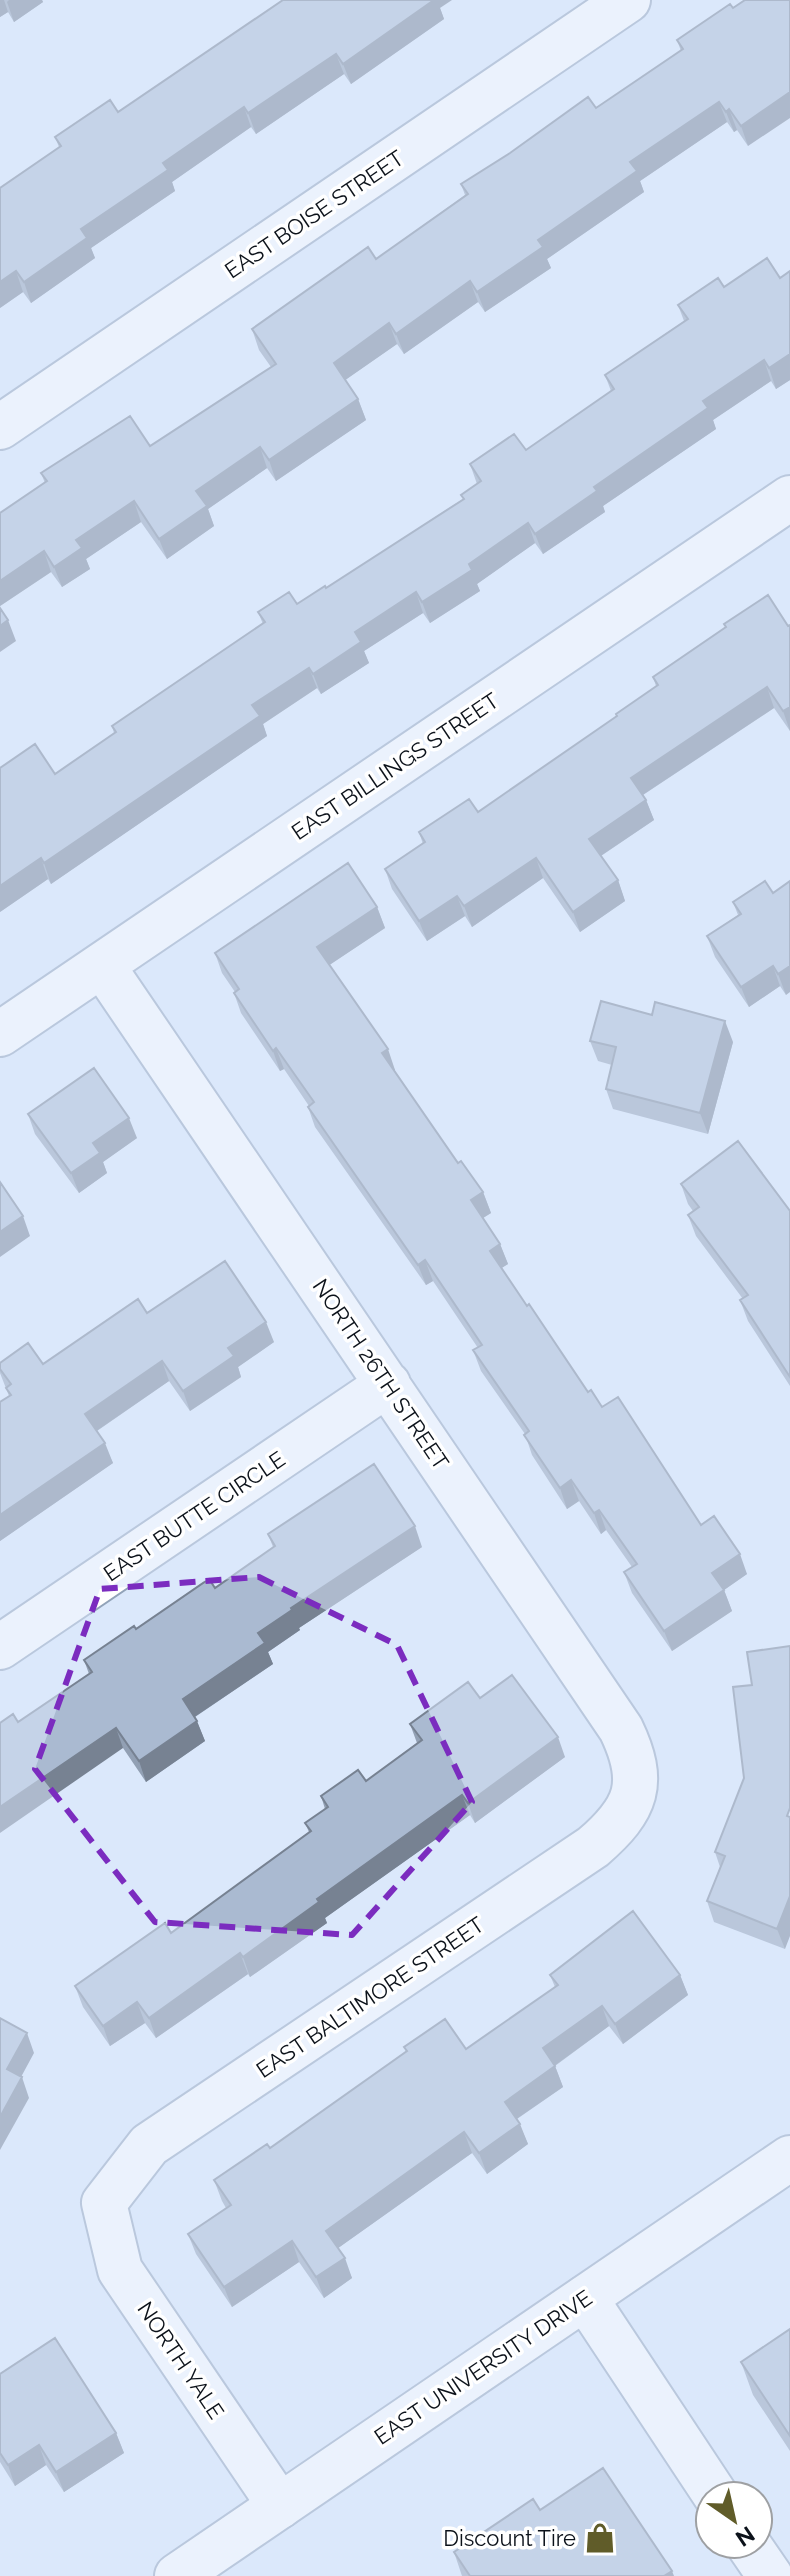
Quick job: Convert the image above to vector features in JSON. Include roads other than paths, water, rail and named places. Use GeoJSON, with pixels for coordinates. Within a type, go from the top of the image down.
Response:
{"type":"FeatureCollection","features":[{"type":"Feature","properties":{"kind":"street","name":"EAST BOISE STREET"},"geometry":{"type":"LineString","coordinates":[[0,427],[628,0]]}},
{"type":"Feature","properties":{"kind":"street","name":"EAST BILLINGS STREET"},"geometry":{"type":"LineString","coordinates":[[0,1034],[790,498]]}},
{"type":"Feature","properties":{"kind":"street","name":"NORTH 26TH STREET"},"geometry":{"type":"LineString","coordinates":[[102,965],[621,1729],[637,1771],[636,1792]]}},
{"type":"Feature","properties":{"kind":"street","name":"EAST BUTTE CIRCLE"},"geometry":{"type":"LineString","coordinates":[[0,1647],[388,1384]]}},
{"type":"Feature","properties":{"kind":"street","name":"EAST BALTIMORE STREET"},"geometry":{"type":"LineString","coordinates":[[104,2203],[149,2145],[593,1847],[627,1811],[636,1792]]}},
{"type":"Feature","properties":{"kind":"street","name":"EAST UNIVERSITY DRIVE"},"geometry":{"type":"LineString","coordinates":[[177,2576],[790,2158]]}},
{"type":"Feature","properties":{"kind":"street","name":"NORTH YALE"},"geometry":{"type":"LineString","coordinates":[[104,2203],[120,2270],[280,2506]]}},
{"type":"Feature","properties":{"kind":"street"},"geometry":{"type":"LineString","coordinates":[[585,2298],[705,2480]]}},
{"type":"Feature","properties":{"kind":"place","name":"Discount Tire"},"geometry":{"type":"Point","coordinates":[600,2538]}}]}
